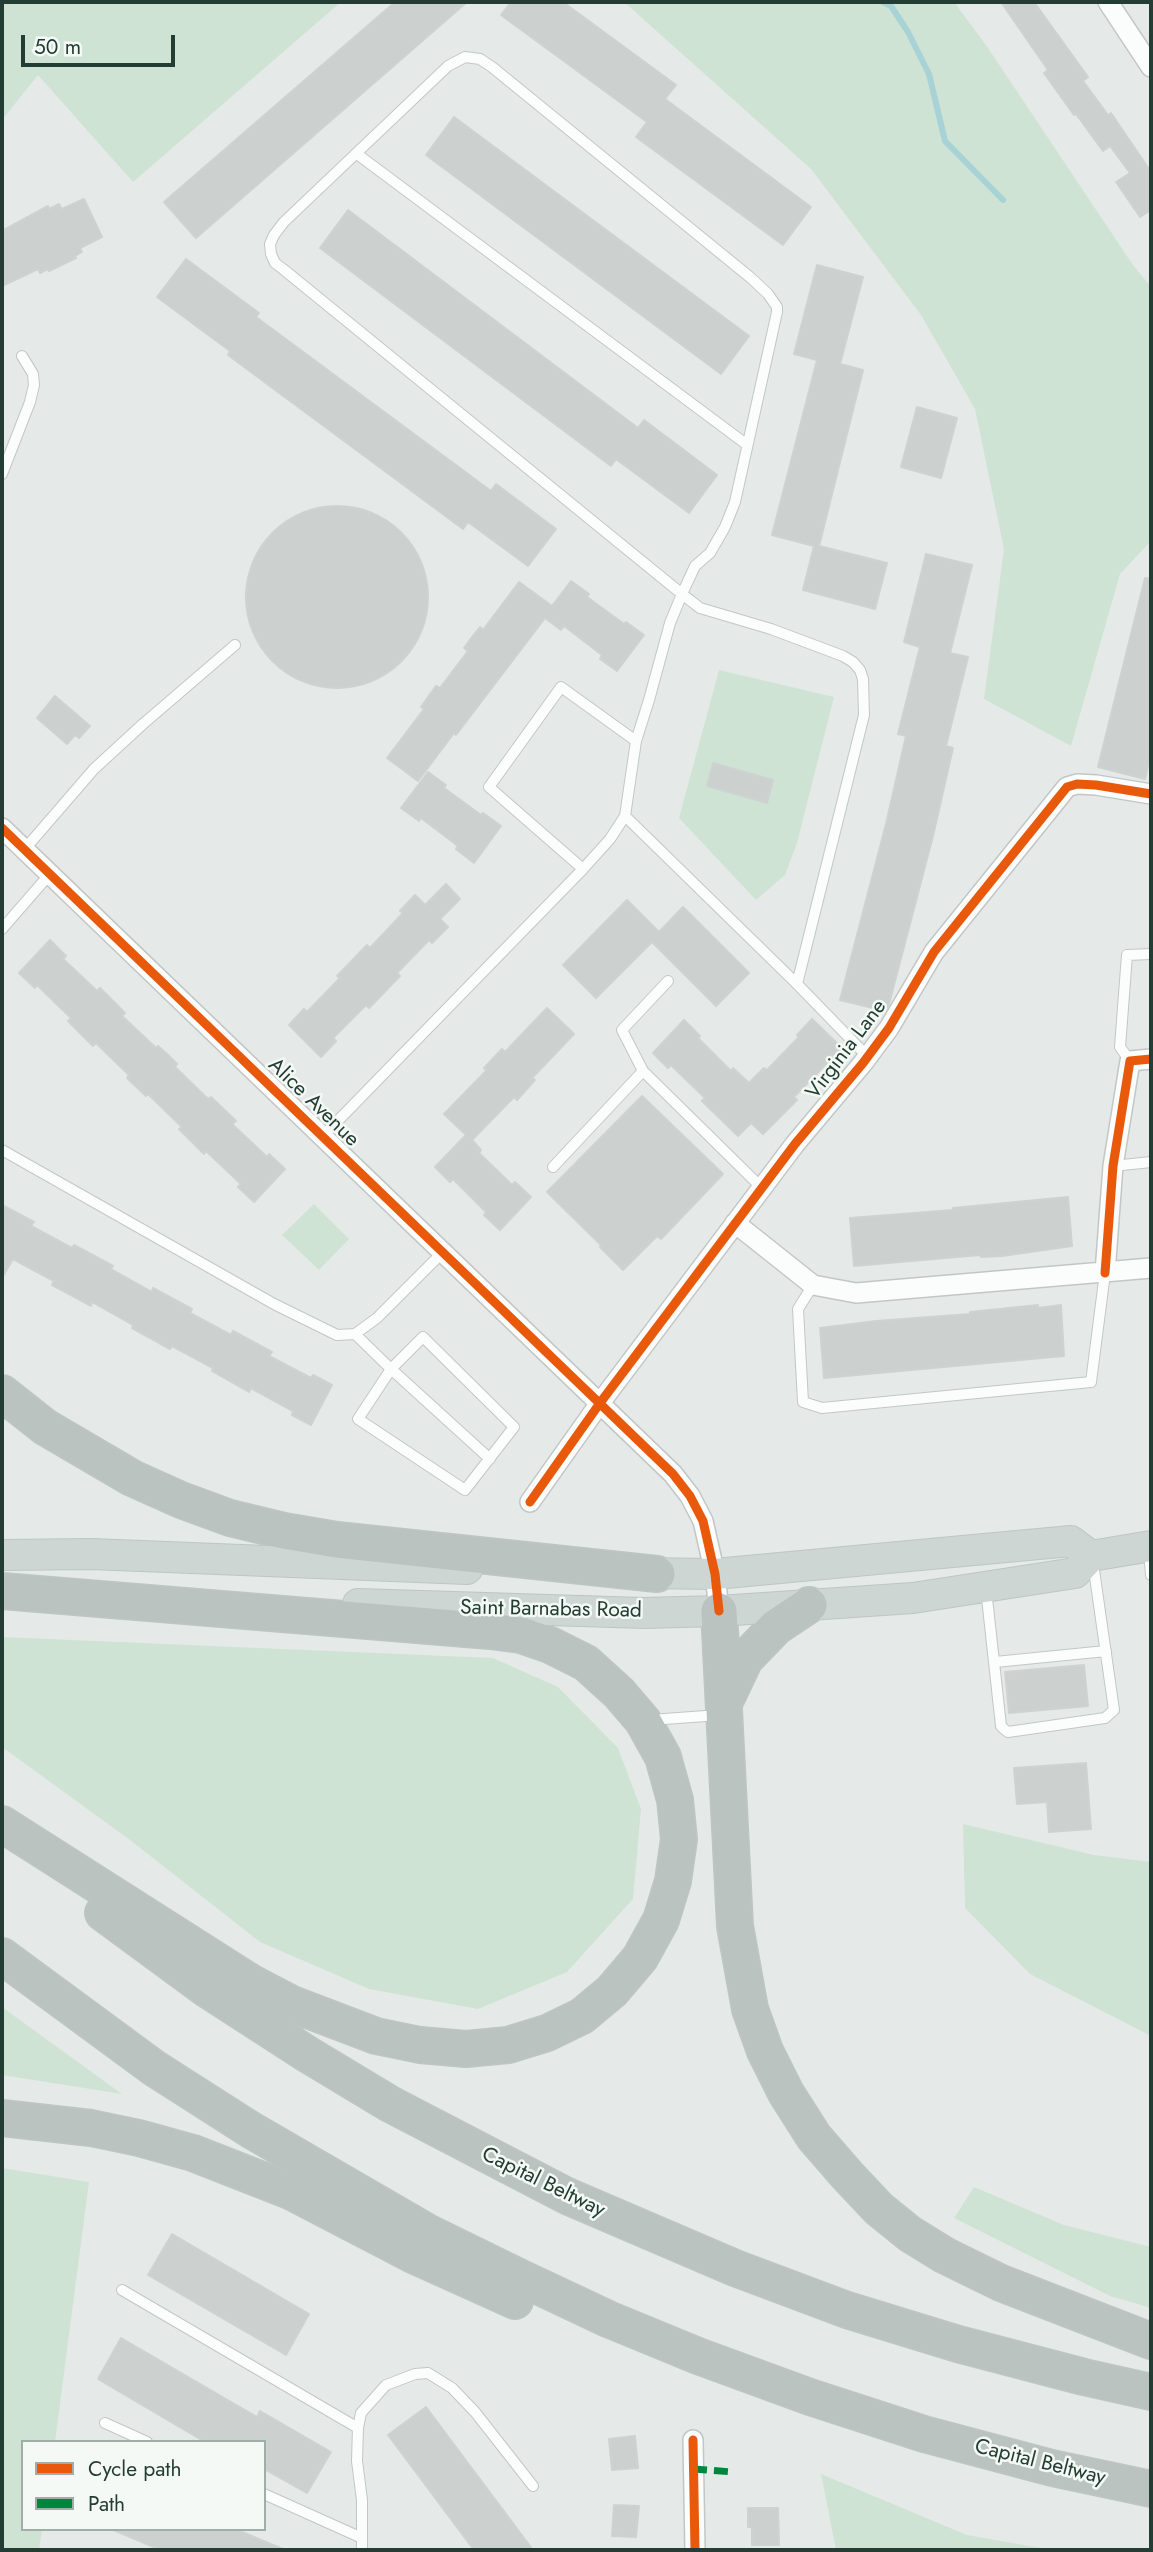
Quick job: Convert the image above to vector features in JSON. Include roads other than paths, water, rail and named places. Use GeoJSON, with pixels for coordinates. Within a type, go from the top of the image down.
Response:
{"type":"FeatureCollection","features":[{"type":"Feature","properties":{"kind":"highway"},"geometry":{"type":"LineString","coordinates":[[2,1393],[45,1427],[132,1478],[230,1518],[337,1540],[657,1574]]}},
{"type":"Feature","properties":{"kind":"highway"},"geometry":{"type":"LineString","coordinates":[[2,1590],[490,1630],[521,1635],[550,1645],[586,1663],[619,1693],[643,1721],[663,1757],[675,1800],[679,1839],[673,1881],[661,1920],[640,1958],[612,1991],[582,2016],[547,2034],[508,2045],[467,2049],[420,2045],[376,2036],[292,2004],[250,1982],[2,1824]]}},
{"type":"Feature","properties":{"kind":"highway"},"geometry":{"type":"LineString","coordinates":[[723,1711],[735,1677],[745,1659],[776,1627],[809,1605]]}},
{"type":"Feature","properties":{"kind":"highway"},"geometry":{"type":"LineString","coordinates":[[719,1611],[735,1926],[750,2009],[765,2052],[786,2093],[814,2137],[879,2209],[910,2234],[944,2255],[1001,2283],[1151,2341]]}},
{"type":"Feature","properties":{"kind":"highway","name":"Capital Beltway"},"geometry":{"type":"LineString","coordinates":[[2,1835],[205,1988],[307,2054],[390,2104],[567,2196],[735,2268],[847,2310],[958,2344],[1151,2392]]}},
{"type":"Feature","properties":{"kind":"highway","name":"Capital Beltway"},"geometry":{"type":"LineString","coordinates":[[2,1956],[154,2068],[251,2130],[427,2232],[608,2319],[810,2397],[924,2434],[1052,2468],[1151,2489]]}},
{"type":"Feature","properties":{"kind":"highway"},"geometry":{"type":"LineString","coordinates":[[2,2118],[92,2128],[192,2153],[290,2191],[413,2255],[509,2298],[600,2334],[692,2369],[806,2406],[924,2434]]}},
{"type":"Feature","properties":{"kind":"main road","name":"Saint Barnabas Road"},"geometry":{"type":"LineString","coordinates":[[2,1555],[104,1555],[657,1574],[715,1574],[1071,1541],[1091,1556]]}},
{"type":"Feature","properties":{"kind":"main road","name":"Saint Barnabas Road"},"geometry":{"type":"LineString","coordinates":[[2,1590],[445,1608],[644,1613],[719,1611],[914,1598],[986,1589],[1075,1573],[1091,1556],[1150,1546]]}},
{"type":"Feature","properties":{"kind":"street"},"geometry":{"type":"LineString","coordinates":[[1108,2],[1151,67]]}},
{"type":"Feature","properties":{"kind":"street","name":"Virginia Lane"},"geometry":{"type":"LineString","coordinates":[[530,1502],[600,1403],[795,1144],[868,1057],[895,1018],[934,952],[1067,787],[1077,783],[1151,794]]}},
{"type":"Feature","properties":{"kind":"street","name":"Alice Avenue"},"geometry":{"type":"LineString","coordinates":[[2,828],[600,1403]]}},
{"type":"Feature","properties":{"kind":"street"},"geometry":{"type":"LineString","coordinates":[[1105,1273],[1113,1166],[1130,1061],[1151,1059]]}},
{"type":"Feature","properties":{"kind":"street"},"geometry":{"type":"LineString","coordinates":[[735,1223],[813,1285],[856,1293],[1151,1268]]}},
{"type":"Feature","properties":{"kind":"street"},"geometry":{"type":"LineString","coordinates":[[600,1403],[660,1460],[690,1496],[703,1521],[715,1574],[719,1611]]}},
{"type":"Feature","properties":{"kind":"street"},"geometry":{"type":"LineString","coordinates":[[693,2440],[695,2550]]}},
{"type":"Feature","properties":{"kind":"lane"},"geometry":{"type":"LineString","coordinates":[[323,1136],[583,869],[610,839],[625,816],[636,741],[670,623],[682,594],[695,566],[710,553],[735,502],[777,312],[774,302],[751,278],[492,67],[480,59],[465,57],[458,60],[274,235],[270,244],[271,254],[275,263],[682,594],[700,608],[771,629],[843,656],[860,670],[863,679],[864,715],[797,984]]}},
{"type":"Feature","properties":{"kind":"lane"},"geometry":{"type":"LineString","coordinates":[[357,155],[746,444]]}},
{"type":"Feature","properties":{"kind":"lane"},"geometry":{"type":"LineString","coordinates":[[2,474],[34,385],[33,374],[22,356]]}},
{"type":"Feature","properties":{"kind":"lane"},"geometry":{"type":"LineString","coordinates":[[24,850],[94,769],[235,645]]}},
{"type":"Feature","properties":{"kind":"lane"},"geometry":{"type":"LineString","coordinates":[[583,869],[489,787],[561,687],[636,741]]}},
{"type":"Feature","properties":{"kind":"lane"},"geometry":{"type":"LineString","coordinates":[[625,816],[868,1057]]}},
{"type":"Feature","properties":{"kind":"lane"},"geometry":{"type":"LineString","coordinates":[[2,929],[50,875]]}},
{"type":"Feature","properties":{"kind":"lane"},"geometry":{"type":"LineString","coordinates":[[1130,1061],[1120,1047],[1127,955],[1151,954]]}},
{"type":"Feature","properties":{"kind":"lane"},"geometry":{"type":"LineString","coordinates":[[668,981],[622,1030],[643,1071],[762,1188]]}},
{"type":"Feature","properties":{"kind":"lane"},"geometry":{"type":"LineString","coordinates":[[552,1167],[643,1071]]}},
{"type":"Feature","properties":{"kind":"lane"},"geometry":{"type":"LineString","coordinates":[[2,1150],[274,1304],[337,1335],[355,1334],[377,1318],[442,1253]]}},
{"type":"Feature","properties":{"kind":"lane"},"geometry":{"type":"LineString","coordinates":[[1113,1166],[1151,1162]]}},
{"type":"Feature","properties":{"kind":"lane"},"geometry":{"type":"LineString","coordinates":[[813,1285],[799,1309],[803,1402],[822,1408],[1091,1382],[1105,1273]]}},
{"type":"Feature","properties":{"kind":"lane"},"geometry":{"type":"LineString","coordinates":[[355,1334],[489,1458]]}},
{"type":"Feature","properties":{"kind":"lane"},"geometry":{"type":"LineString","coordinates":[[423,1337],[514,1427],[466,1490],[358,1419],[391,1369],[423,1337]]}},
{"type":"Feature","properties":{"kind":"lane"},"geometry":{"type":"LineString","coordinates":[[1150,1546],[1151,1575]]}},
{"type":"Feature","properties":{"kind":"lane"},"geometry":{"type":"LineString","coordinates":[[986,1589],[1001,1726],[1008,1732],[1105,1718],[1114,1710],[1091,1556]]}},
{"type":"Feature","properties":{"kind":"lane"},"geometry":{"type":"LineString","coordinates":[[995,1662],[1106,1651]]}},
{"type":"Feature","properties":{"kind":"lane"},"geometry":{"type":"LineString","coordinates":[[643,1721],[723,1711]]}},
{"type":"Feature","properties":{"kind":"lane"},"geometry":{"type":"LineString","coordinates":[[122,2290],[358,2428]]}},
{"type":"Feature","properties":{"kind":"lane"},"geometry":{"type":"LineString","coordinates":[[362,2550],[362,2500],[357,2461],[361,2413],[386,2385],[415,2374],[428,2374],[452,2388],[475,2412],[533,2486]]}},
{"type":"Feature","properties":{"kind":"lane"},"geometry":{"type":"LineString","coordinates":[[105,2423],[142,2440]]}},
{"type":"Feature","properties":{"kind":"lane"},"geometry":{"type":"LineString","coordinates":[[266,2495],[362,2538]]}},
{"type":"Feature","properties":{"kind":"waterway"},"geometry":{"type":"LineString","coordinates":[[883,2],[891,6],[908,32],[929,74],[945,141],[1003,200]]}}]}
